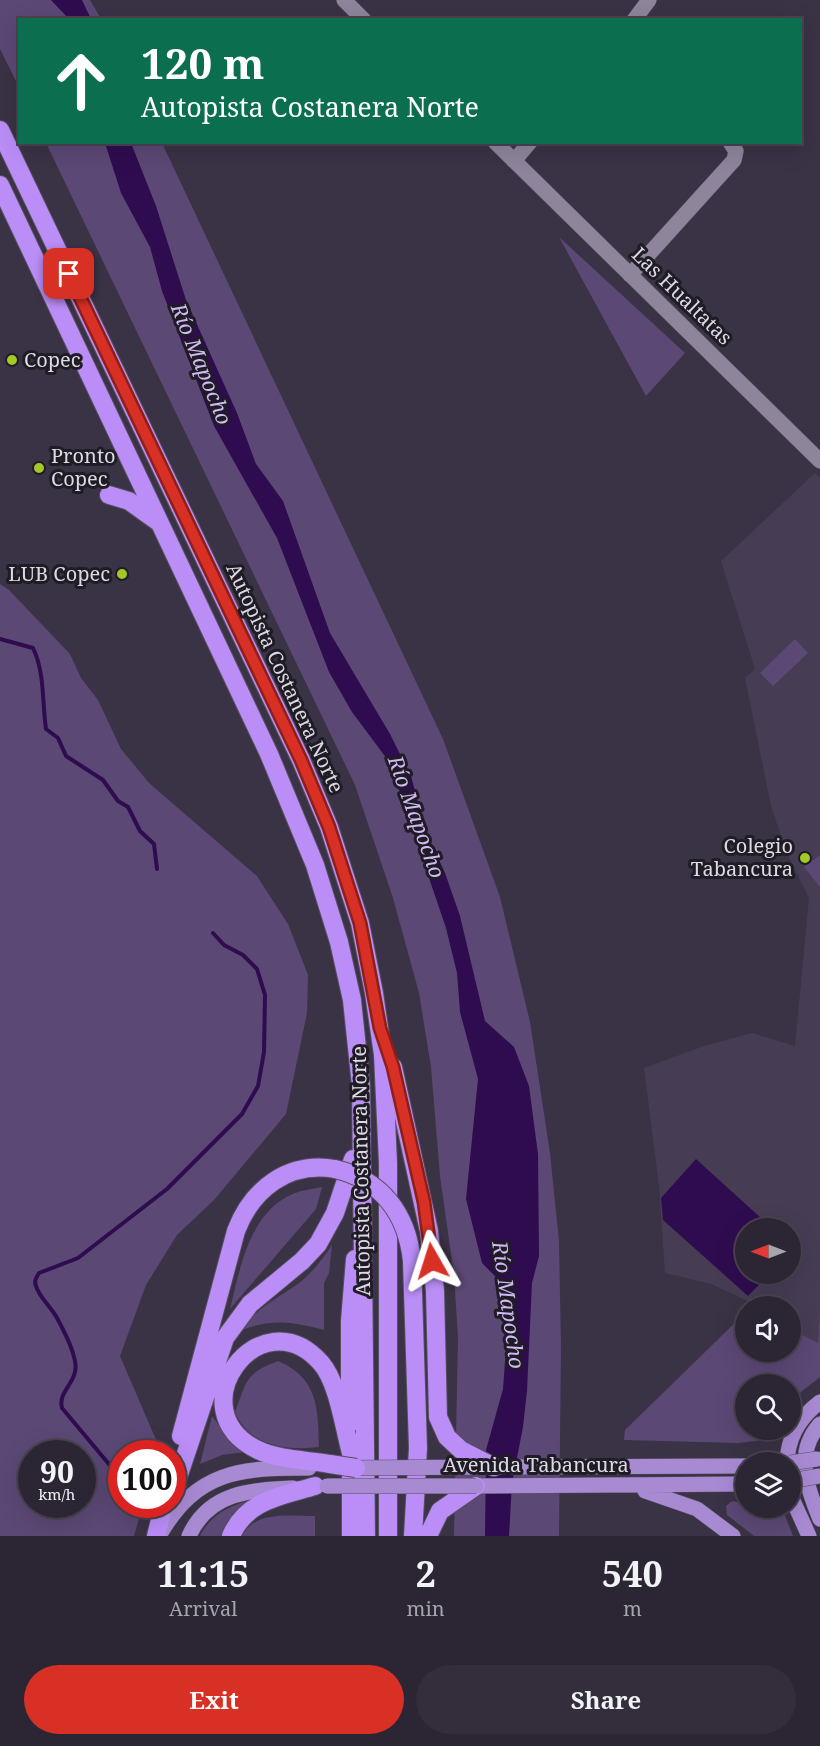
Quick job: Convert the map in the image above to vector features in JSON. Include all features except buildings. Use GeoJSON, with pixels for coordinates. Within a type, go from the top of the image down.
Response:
{"type":"FeatureCollection","features":[{"type":"Feature","properties":{"kind":"highway","name":"Autopista Costanera Norte"},"geometry":{"type":"LineString","coordinates":[[0,130],[320,803],[360,923],[380,1028],[387,1144],[388,1536]]}},
{"type":"Feature","properties":{"kind":"highway","name":"Autopista Costanera Norte"},"geometry":{"type":"LineString","coordinates":[[0,185],[280,780],[323,887],[352,1000],[359,1056],[364,1189],[366,1536]]}},
{"type":"Feature","properties":{"kind":"highway"},"geometry":{"type":"LineString","coordinates":[[109,495],[140,507],[162,526]]}},
{"type":"Feature","properties":{"kind":"highway"},"geometry":{"type":"LineString","coordinates":[[380,1028],[393,1067],[424,1202],[432,1261],[436,1410],[440,1425],[447,1437],[461,1450],[495,1467]]}},
{"type":"Feature","properties":{"kind":"highway"},"geometry":{"type":"LineString","coordinates":[[186,1454],[225,1338],[250,1304],[302,1261],[326,1232],[348,1176],[362,1116]]}},
{"type":"Feature","properties":{"kind":"highway"},"geometry":{"type":"LineString","coordinates":[[180,1440],[236,1231],[244,1213],[260,1191],[289,1173],[309,1167],[334,1169],[366,1180],[390,1201],[406,1230],[412,1261],[418,1448],[413,1536]]}},
{"type":"Feature","properties":{"kind":"highway"},"geometry":{"type":"LineString","coordinates":[[350,1531],[353,1461],[350,1312],[364,1189]]}},
{"type":"Feature","properties":{"kind":"highway"},"geometry":{"type":"LineString","coordinates":[[281,1343],[299,1347],[315,1357],[332,1380],[353,1461],[330,1466],[267,1454],[250,1446],[236,1432],[226,1415],[224,1394],[227,1377],[242,1356],[262,1345],[281,1343]]}},
{"type":"Feature","properties":{"kind":"highway"},"geometry":{"type":"LineString","coordinates":[[231,1536],[239,1520],[257,1505],[277,1496],[321,1486]]}},
{"type":"Feature","properties":{"kind":"highway"},"geometry":{"type":"LineString","coordinates":[[428,1536],[440,1511],[476,1486]]}},
{"type":"Feature","properties":{"kind":"main road"},"geometry":{"type":"LineString","coordinates":[[791,1452],[794,1431],[804,1416],[820,1402]]}},
{"type":"Feature","properties":{"kind":"main road"},"geometry":{"type":"LineString","coordinates":[[820,1424],[808,1441],[804,1457],[808,1489],[820,1519]]}},
{"type":"Feature","properties":{"kind":"main road"},"geometry":{"type":"LineString","coordinates":[[801,1461],[819,1458]]}},
{"type":"Feature","properties":{"kind":"main road","name":"Avenida Tabancura"},"geometry":{"type":"LineString","coordinates":[[353,1461],[408,1468],[735,1466]]}},
{"type":"Feature","properties":{"kind":"main road"},"geometry":{"type":"LineString","coordinates":[[161,1520],[175,1512],[192,1494],[226,1474],[258,1468],[330,1466]]}},
{"type":"Feature","properties":{"kind":"main road"},"geometry":{"type":"LineString","coordinates":[[801,1479],[820,1476]]}},
{"type":"Feature","properties":{"kind":"main road","name":"Avenida Tabancura"},"geometry":{"type":"LineString","coordinates":[[189,1536],[208,1508],[237,1493],[321,1486],[735,1484]]}},
{"type":"Feature","properties":{"kind":"main road"},"geometry":{"type":"LineString","coordinates":[[625,1486],[686,1504],[709,1517],[732,1536]]}},
{"type":"Feature","properties":{"kind":"main road"},"geometry":{"type":"LineString","coordinates":[[801,1518],[809,1536]]}},
{"type":"Feature","properties":{"kind":"street"},"geometry":{"type":"LineString","coordinates":[[344,0],[362,18]]}},
{"type":"Feature","properties":{"kind":"street"},"geometry":{"type":"LineString","coordinates":[[636,18],[649,0]]}},
{"type":"Feature","properties":{"kind":"street","name":"Las Hualtatas"},"geometry":{"type":"LineString","coordinates":[[497,144],[819,458]]}},
{"type":"Feature","properties":{"kind":"street"},"geometry":{"type":"LineString","coordinates":[[514,161],[528,144]]}},
{"type":"Feature","properties":{"kind":"street"},"geometry":{"type":"LineString","coordinates":[[630,275],[734,160],[736,151],[731,144]]}},
{"type":"Feature","properties":{"kind":"shaded area"},"geometry":{"type":"Polygon","coordinates":[[[0,0],[90,0],[100,18],[18,18],[18,85],[0,49],[0,0]]]}},
{"type":"Feature","properties":{"kind":"shaded area"},"geometry":{"type":"Polygon","coordinates":[[[46,144],[162,144],[443,739],[500,897],[530,1022],[550,1153],[559,1241],[561,1347],[559,1536],[454,1536],[458,1337],[454,1275],[440,1176],[431,1067],[419,993],[393,898],[355,785],[46,144]]]}},
{"type":"Feature","properties":{"kind":"shaded area"},"geometry":{"type":"Polygon","coordinates":[[[559,237],[685,353],[646,396],[559,237]]]}},
{"type":"Feature","properties":{"kind":"shaded area"},"geometry":{"type":"Polygon","coordinates":[[[815,473],[820,478],[820,1308],[818,1344],[801,1335],[801,1296],[737,1296],[711,1284],[665,1273],[659,1186],[644,1068],[704,1046],[752,1033],[795,1046],[809,898],[786,851],[771,806],[745,678],[755,669],[721,561],[815,473]]]}},
{"type":"Feature","properties":{"kind":"shaded area"},"geometry":{"type":"Polygon","coordinates":[[[0,584],[9,590],[70,654],[81,678],[98,700],[121,749],[149,783],[257,876],[288,924],[308,975],[307,1013],[286,1114],[214,1200],[177,1235],[146,1285],[120,1356],[156,1440],[108,1440],[108,1518],[139,1518],[134,1536],[0,1536],[0,584]]]}},
{"type":"Feature","properties":{"kind":"shaded area"},"geometry":{"type":"Polygon","coordinates":[[[795,639],[808,653],[773,686],[760,673],[795,639]]]}},
{"type":"Feature","properties":{"kind":"shaded area"},"geometry":{"type":"Polygon","coordinates":[[[820,855],[820,887],[804,867],[820,855]]]}},
{"type":"Feature","properties":{"kind":"shaded area"},"geometry":{"type":"Polygon","coordinates":[[[322,1187],[316,1209],[230,1309],[243,1259],[257,1226],[280,1201],[295,1193],[322,1187]]]}},
{"type":"Feature","properties":{"kind":"shaded area"},"geometry":{"type":"Polygon","coordinates":[[[332,1245],[329,1273],[324,1283],[324,1330],[283,1322],[263,1324],[242,1330],[262,1308],[304,1279],[332,1245]]]}},
{"type":"Feature","properties":{"kind":"shaded area"},"geometry":{"type":"Polygon","coordinates":[[[820,1308],[820,1377],[801,1392],[801,1374],[735,1374],[735,1440],[764,1440],[738,1443],[624,1440],[625,1430],[735,1323],[735,1362],[801,1362],[801,1334],[818,1343],[820,1308]]]}},
{"type":"Feature","properties":{"kind":"shaded area"},"geometry":{"type":"Polygon","coordinates":[[[278,1361],[301,1376],[308,1385],[316,1407],[319,1447],[294,1448],[270,1444],[249,1432],[235,1412],[248,1380],[259,1370],[278,1361]]]}},
{"type":"Feature","properties":{"kind":"shaded area"},"geometry":{"type":"Polygon","coordinates":[[[212,1416],[230,1440],[246,1452],[222,1455],[200,1464],[212,1416]]]}},
{"type":"Feature","properties":{"kind":"shaded area"},"geometry":{"type":"Polygon","coordinates":[[[252,1500],[233,1514],[223,1536],[200,1536],[209,1522],[222,1512],[252,1500]]]}},
{"type":"Feature","properties":{"kind":"shaded area"},"geometry":{"type":"Polygon","coordinates":[[[732,1501],[735,1502],[735,1518],[786,1518],[793,1536],[754,1536],[727,1515],[726,1506],[732,1501]]]}},
{"type":"Feature","properties":{"kind":"shaded area"},"geometry":{"type":"Polygon","coordinates":[[[284,1515],[315,1516],[315,1536],[242,1536],[255,1522],[264,1518],[284,1515]]]}},
{"type":"Feature","properties":{"kind":"water"},"geometry":{"type":"Polygon","coordinates":[[[51,0],[82,0],[91,18],[68,18],[51,0]]]}},
{"type":"Feature","properties":{"kind":"water","name":"Río Mapocho"},"geometry":{"type":"Polygon","coordinates":[[[105,144],[131,144],[156,206],[186,300],[237,413],[256,464],[283,501],[330,633],[390,734],[411,776],[426,832],[445,873],[460,916],[485,1021],[514,1047],[529,1086],[538,1154],[539,1256],[532,1283],[527,1391],[523,1427],[512,1483],[509,1536],[485,1536],[486,1450],[503,1389],[509,1306],[504,1285],[482,1263],[466,1199],[478,1079],[460,1012],[457,973],[446,928],[390,763],[352,712],[329,672],[277,538],[214,426],[162,291],[150,247],[121,193],[105,144]]]}},
{"type":"Feature","properties":{"kind":"water"},"geometry":{"type":"Polygon","coordinates":[[[696,1159],[761,1218],[735,1218],[735,1284],[759,1284],[748,1296],[663,1220],[661,1198],[696,1159]]]}},
{"type":"Feature","properties":{"kind":"waterway"},"geometry":{"type":"LineString","coordinates":[[0,639],[33,648],[40,667],[46,729],[58,738],[66,756],[103,780],[118,801],[128,807],[140,831],[154,844],[157,869]]}},
{"type":"Feature","properties":{"kind":"waterway"},"geometry":{"type":"LineString","coordinates":[[108,1463],[62,1408],[61,1401],[75,1373],[76,1366],[62,1327],[40,1294],[35,1281],[39,1273],[78,1258],[167,1189],[242,1114],[258,1086],[264,1052],[265,995],[257,969],[243,955],[224,945],[213,933]]}},
{"type":"Feature","properties":{"kind":"place","name":"Copec"},"geometry":{"type":"Point","coordinates":[12,360]}},
{"type":"Feature","properties":{"kind":"place","name":"Pronto Copec"},"geometry":{"type":"Point","coordinates":[39,468]}},
{"type":"Feature","properties":{"kind":"place","name":"LUB Copec"},"geometry":{"type":"Point","coordinates":[122,574]}},
{"type":"Feature","properties":{"kind":"place","name":"Colegio Tabancura"},"geometry":{"type":"Point","coordinates":[805,858]}},
{"type":"Feature","properties":{"kind":"route"},"geometry":{"type":"LineString","coordinates":[[69,274],[301,760],[329,827],[360,923],[380,1028],[393,1067],[424,1202],[432,1261]]}}]}
